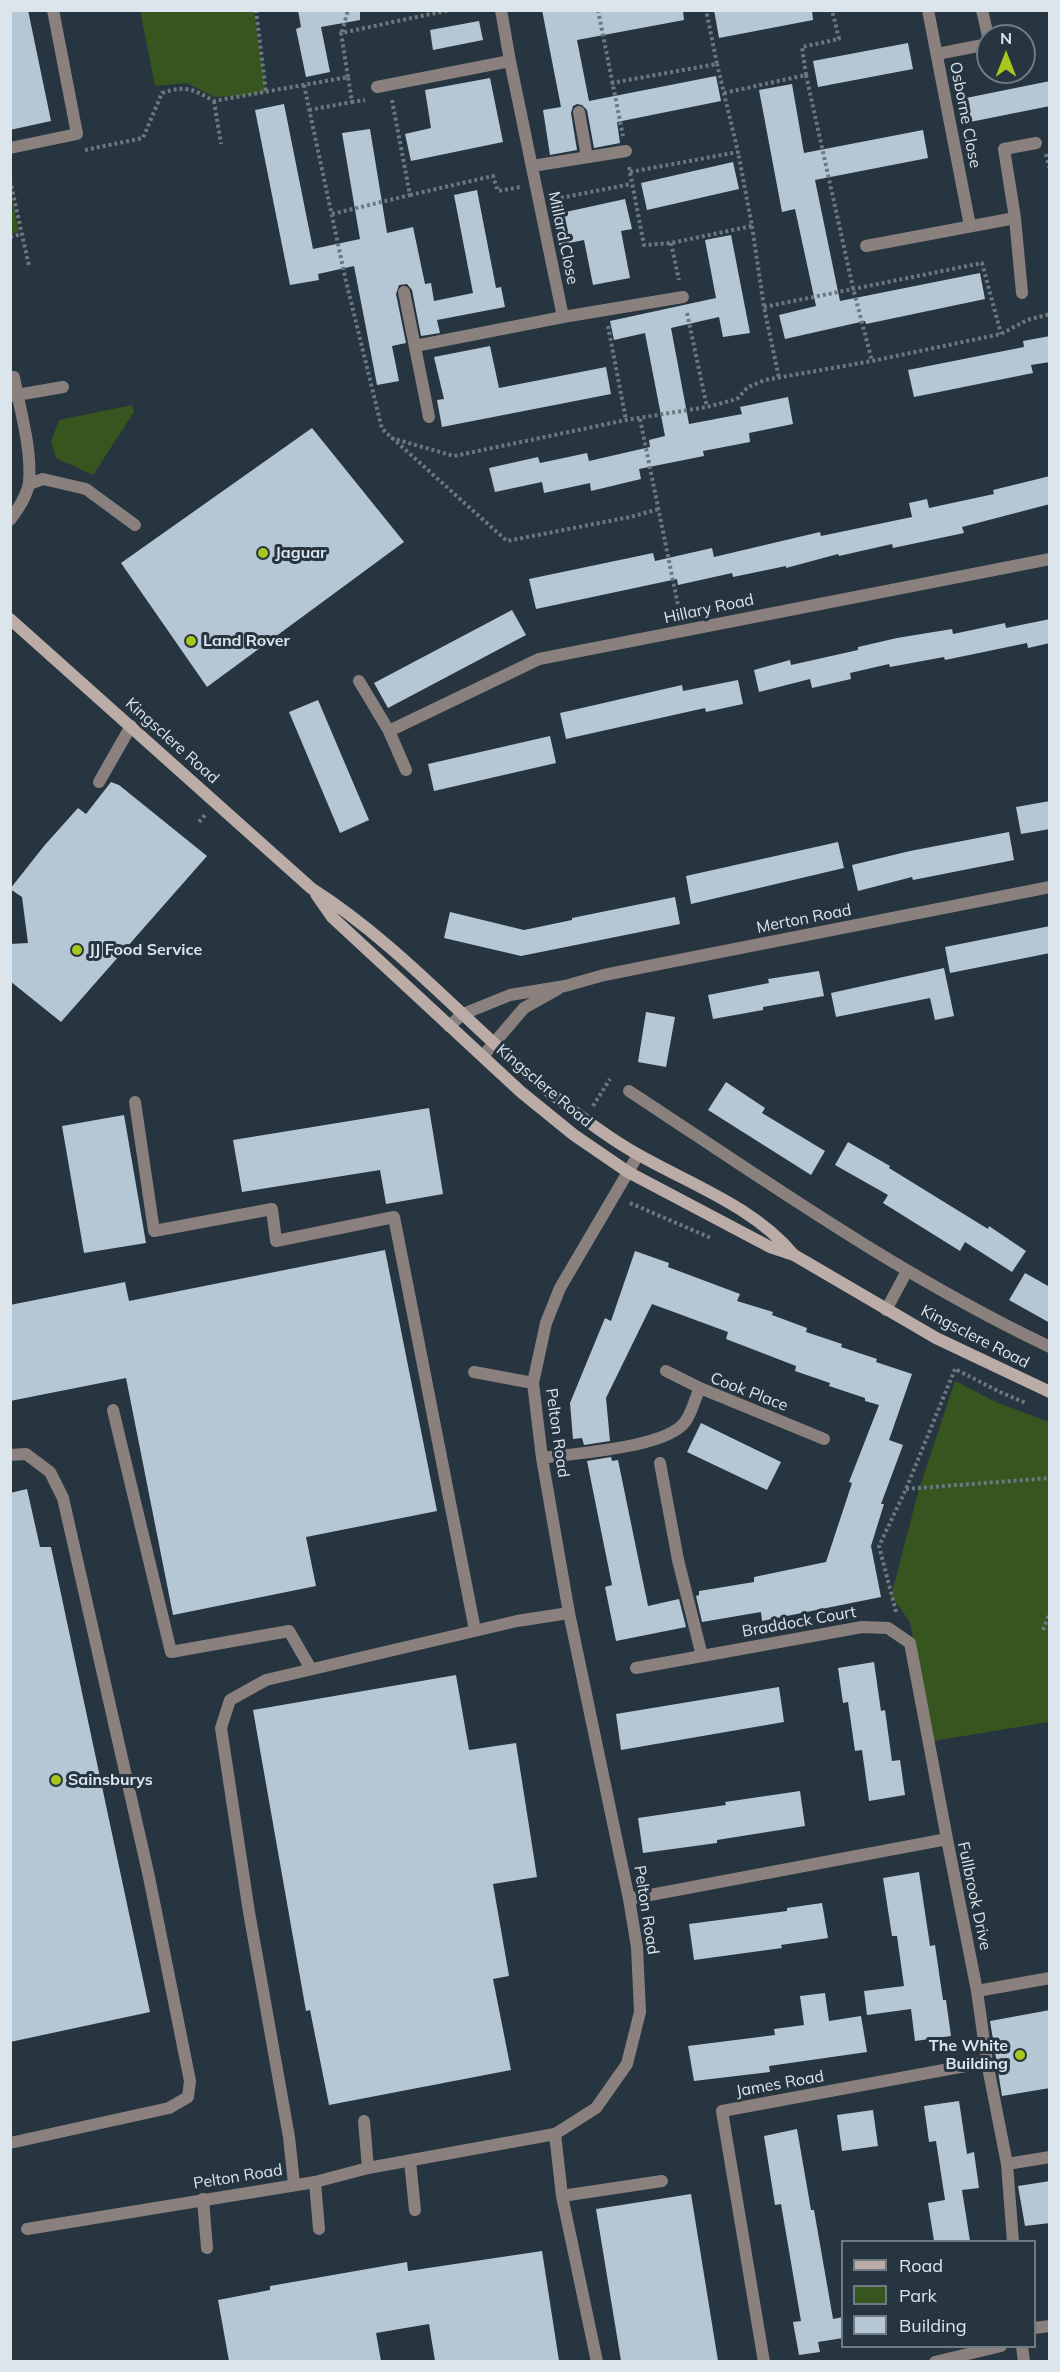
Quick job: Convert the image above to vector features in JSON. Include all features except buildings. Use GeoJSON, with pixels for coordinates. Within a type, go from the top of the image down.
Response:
{"type":"FeatureCollection","features":[{"type":"Feature","properties":{"kind":"street"},"geometry":{"type":"LineString","coordinates":[[10,147],[76,134],[53,10]]}},
{"type":"Feature","properties":{"kind":"street","name":"Millard Close"},"geometry":{"type":"LineString","coordinates":[[501,10],[563,317]]}},
{"type":"Feature","properties":{"kind":"street","name":"Osborne Close"},"geometry":{"type":"LineString","coordinates":[[928,10],[970,226]]}},
{"type":"Feature","properties":{"kind":"street"},"geometry":{"type":"LineString","coordinates":[[937,54],[976,46]]}},
{"type":"Feature","properties":{"kind":"street"},"geometry":{"type":"LineString","coordinates":[[378,92],[510,61]]}},
{"type":"Feature","properties":{"kind":"street"},"geometry":{"type":"LineString","coordinates":[[579,112],[586,157]]}},
{"type":"Feature","properties":{"kind":"street"},"geometry":{"type":"LineString","coordinates":[[1022,293],[1015,218],[1004,150],[1036,143]]}},
{"type":"Feature","properties":{"kind":"street"},"geometry":{"type":"LineString","coordinates":[[532,166],[626,151]]}},
{"type":"Feature","properties":{"kind":"street"},"geometry":{"type":"LineString","coordinates":[[866,246],[1015,218]]}},
{"type":"Feature","properties":{"kind":"street"},"geometry":{"type":"LineString","coordinates":[[404,292],[429,417]]}},
{"type":"Feature","properties":{"kind":"street"},"geometry":{"type":"LineString","coordinates":[[415,346],[563,317],[683,297]]}},
{"type":"Feature","properties":{"kind":"street"},"geometry":{"type":"LineString","coordinates":[[10,520],[21,507],[29,484],[27,446],[14,395],[14,377]]}},
{"type":"Feature","properties":{"kind":"street"},"geometry":{"type":"LineString","coordinates":[[14,395],[63,387]]}},
{"type":"Feature","properties":{"kind":"street"},"geometry":{"type":"LineString","coordinates":[[29,484],[43,479],[86,489],[135,525]]}},
{"type":"Feature","properties":{"kind":"street","name":"Hillary Road"},"geometry":{"type":"LineString","coordinates":[[389,731],[538,658],[684,632],[1050,559]]}},
{"type":"Feature","properties":{"kind":"street","name":"Kingsclere Road"},"geometry":{"type":"LineString","coordinates":[[10,619],[311,888],[342,907],[463,1014],[492,1044],[572,1110],[638,1155],[709,1190],[778,1236],[794,1255]]}},
{"type":"Feature","properties":{"kind":"street"},"geometry":{"type":"LineString","coordinates":[[359,681],[389,731],[406,770]]}},
{"type":"Feature","properties":{"kind":"street"},"geometry":{"type":"LineString","coordinates":[[99,782],[131,726]]}},
{"type":"Feature","properties":{"kind":"street","name":"Merton Road"},"geometry":{"type":"LineString","coordinates":[[449,1026],[463,1014],[510,995],[565,986],[614,973],[1050,886]]}},
{"type":"Feature","properties":{"kind":"street","name":"Kingsclere Road"},"geometry":{"type":"LineString","coordinates":[[311,888],[332,917],[521,1092],[574,1135],[628,1172],[770,1247],[794,1255],[936,1338],[1050,1392]]}},
{"type":"Feature","properties":{"kind":"street","name":"Merton Road"},"geometry":{"type":"LineString","coordinates":[[483,1056],[524,1008],[565,986]]}},
{"type":"Feature","properties":{"kind":"street","name":"Kingsclere Road"},"geometry":{"type":"LineString","coordinates":[[629,1091],[907,1271],[1004,1326],[1050,1347]]}},
{"type":"Feature","properties":{"kind":"street"},"geometry":{"type":"LineString","coordinates":[[135,1102],[154,1231],[272,1209],[276,1241],[394,1217],[475,1630]]}},
{"type":"Feature","properties":{"kind":"street","name":"Pelton Road"},"geometry":{"type":"LineString","coordinates":[[27,2229],[315,2182],[368,2168],[555,2134],[597,2108],[627,2064],[640,2012],[637,1947],[570,1613],[543,1458],[533,1383],[546,1323],[560,1288],[638,1155]]}},
{"type":"Feature","properties":{"kind":"street"},"geometry":{"type":"LineString","coordinates":[[886,1310],[907,1271]]}},
{"type":"Feature","properties":{"kind":"street"},"geometry":{"type":"LineString","coordinates":[[666,1371],[700,1388]]}},
{"type":"Feature","properties":{"kind":"street"},"geometry":{"type":"LineString","coordinates":[[474,1372],[533,1383]]}},
{"type":"Feature","properties":{"kind":"street","name":"Cook Place"},"geometry":{"type":"LineString","coordinates":[[543,1458],[642,1444],[667,1435],[684,1423],[700,1388],[824,1439]]}},
{"type":"Feature","properties":{"kind":"street"},"geometry":{"type":"LineString","coordinates":[[113,1410],[171,1652],[289,1631],[311,1669]]}},
{"type":"Feature","properties":{"kind":"street"},"geometry":{"type":"LineString","coordinates":[[10,1455],[26,1454],[50,1472],[63,1498],[149,1877],[190,2081],[188,2097],[169,2108],[10,2143]]}},
{"type":"Feature","properties":{"kind":"street"},"geometry":{"type":"LineString","coordinates":[[660,1462],[678,1560],[702,1656]]}},
{"type":"Feature","properties":{"kind":"street"},"geometry":{"type":"LineString","coordinates":[[294,2184],[289,2137],[249,1912],[221,1728],[230,1700],[266,1680],[475,1630],[570,1613]]}},
{"type":"Feature","properties":{"kind":"street","name":"Braddock Court"},"geometry":{"type":"LineString","coordinates":[[636,1668],[862,1627],[888,1628],[904,1640]]}},
{"type":"Feature","properties":{"kind":"street"},"geometry":{"type":"LineString","coordinates":[[904,1640],[910,1643],[947,1839]]}},
{"type":"Feature","properties":{"kind":"street","name":"Fullbrook Drive"},"geometry":{"type":"LineString","coordinates":[[629,1899],[947,1839],[977,1990],[987,2062],[1007,2164],[1013,2240]]}},
{"type":"Feature","properties":{"kind":"street"},"geometry":{"type":"LineString","coordinates":[[977,1990],[1050,1978]]}},
{"type":"Feature","properties":{"kind":"street","name":"James Road"},"geometry":{"type":"LineString","coordinates":[[764,2361],[722,2111],[987,2062]]}},
{"type":"Feature","properties":{"kind":"street"},"geometry":{"type":"LineString","coordinates":[[364,2121],[368,2168]]}},
{"type":"Feature","properties":{"kind":"street"},"geometry":{"type":"LineString","coordinates":[[555,2134],[562,2196],[597,2361]]}},
{"type":"Feature","properties":{"kind":"street"},"geometry":{"type":"LineString","coordinates":[[1007,2164],[1050,2157]]}},
{"type":"Feature","properties":{"kind":"street"},"geometry":{"type":"LineString","coordinates":[[410,2161],[415,2210]]}},
{"type":"Feature","properties":{"kind":"street"},"geometry":{"type":"LineString","coordinates":[[562,2196],[662,2181]]}},
{"type":"Feature","properties":{"kind":"street"},"geometry":{"type":"LineString","coordinates":[[315,2182],[319,2229]]}},
{"type":"Feature","properties":{"kind":"street"},"geometry":{"type":"LineString","coordinates":[[203,2199],[207,2248]]}},
{"type":"Feature","properties":{"kind":"street"},"geometry":{"type":"LineString","coordinates":[[935,2361],[992,2348]]}},
{"type":"Feature","properties":{"kind":"path"},"geometry":{"type":"LineString","coordinates":[[256,10],[266,92]]}},
{"type":"Feature","properties":{"kind":"path"},"geometry":{"type":"LineString","coordinates":[[348,10],[341,33],[352,102]]}},
{"type":"Feature","properties":{"kind":"path"},"geometry":{"type":"LineString","coordinates":[[341,33],[450,10]]}},
{"type":"Feature","properties":{"kind":"path"},"geometry":{"type":"LineString","coordinates":[[598,10],[644,245],[670,243],[752,226]]}},
{"type":"Feature","properties":{"kind":"path"},"geometry":{"type":"LineString","coordinates":[[706,10],[738,152],[764,307],[779,378]]}},
{"type":"Feature","properties":{"kind":"path"},"geometry":{"type":"LineString","coordinates":[[832,10],[839,39],[802,47],[806,75],[853,288],[872,361]]}},
{"type":"Feature","properties":{"kind":"path"},"geometry":{"type":"LineString","coordinates":[[611,83],[717,64]]}},
{"type":"Feature","properties":{"kind":"path"},"geometry":{"type":"LineString","coordinates":[[724,93],[806,75]]}},
{"type":"Feature","properties":{"kind":"path"},"geometry":{"type":"LineString","coordinates":[[77,152],[143,138],[162,93],[180,87],[197,92],[214,101],[348,77]]}},
{"type":"Feature","properties":{"kind":"path"},"geometry":{"type":"LineString","coordinates":[[309,110],[352,102],[378,92],[391,95],[410,195]]}},
{"type":"Feature","properties":{"kind":"path"},"geometry":{"type":"LineString","coordinates":[[214,101],[221,144]]}},
{"type":"Feature","properties":{"kind":"path"},"geometry":{"type":"LineString","coordinates":[[630,172],[738,152]]}},
{"type":"Feature","properties":{"kind":"path"},"geometry":{"type":"LineString","coordinates":[[332,214],[493,176],[498,190],[536,185],[547,201],[631,184]]}},
{"type":"Feature","properties":{"kind":"path"},"geometry":{"type":"LineString","coordinates":[[10,180],[29,266]]}},
{"type":"Feature","properties":{"kind":"path"},"geometry":{"type":"LineString","coordinates":[[10,237],[22,234]]}},
{"type":"Feature","properties":{"kind":"path"},"geometry":{"type":"LineString","coordinates":[[670,243],[707,406]]}},
{"type":"Feature","properties":{"kind":"path"},"geometry":{"type":"LineString","coordinates":[[764,307],[982,263],[1001,334]]}},
{"type":"Feature","properties":{"kind":"path"},"geometry":{"type":"LineString","coordinates":[[605,311],[626,420]]}},
{"type":"Feature","properties":{"kind":"path"},"geometry":{"type":"LineString","coordinates":[[391,438],[454,456],[737,399],[748,387],[765,380],[872,361],[1001,334],[1027,320],[1050,314]]}},
{"type":"Feature","properties":{"kind":"path"},"geometry":{"type":"LineString","coordinates":[[640,419],[684,632]]}},
{"type":"Feature","properties":{"kind":"path"},"geometry":{"type":"LineString","coordinates":[[904,1640],[879,1546],[906,1490],[955,1369]]}},
{"type":"Feature","properties":{"kind":"path"},"geometry":{"type":"LineString","coordinates":[[906,1490],[1050,1478]]}},
{"type":"Feature","properties":{"kind":"path"},"geometry":{"type":"LineString","coordinates":[[1043,1630],[1050,1612]]}},
{"type":"Feature","properties":{"kind":"green space"},"geometry":{"type":"Polygon","coordinates":[[[140,11],[254,11],[266,92],[214,97],[187,83],[155,86],[140,11]]]}},
{"type":"Feature","properties":{"kind":"green space"},"geometry":{"type":"Polygon","coordinates":[[[10,191],[19,232],[11,234],[10,234],[10,191]]]}},
{"type":"Feature","properties":{"kind":"green space"},"geometry":{"type":"Polygon","coordinates":[[[132,405],[134,412],[93,475],[56,458],[51,442],[59,420],[132,405]]]}},
{"type":"Feature","properties":{"kind":"green space"},"geometry":{"type":"Polygon","coordinates":[[[955,1381],[996,1402],[1049,1422],[1049,1722],[933,1741],[910,1622],[891,1596],[919,1489],[955,1381]]]}},
{"type":"Feature","properties":{"kind":"place","name":"Jaguar"},"geometry":{"type":"Point","coordinates":[263,553]}},
{"type":"Feature","properties":{"kind":"place","name":"Land Rover"},"geometry":{"type":"Point","coordinates":[191,641]}},
{"type":"Feature","properties":{"kind":"place","name":"JJ Food Service"},"geometry":{"type":"Point","coordinates":[77,950]}},
{"type":"Feature","properties":{"kind":"place","name":"Sainsburys"},"geometry":{"type":"Point","coordinates":[56,1780]}},
{"type":"Feature","properties":{"kind":"place","name":"The White Building"},"geometry":{"type":"Point","coordinates":[1020,2055]}}]}
